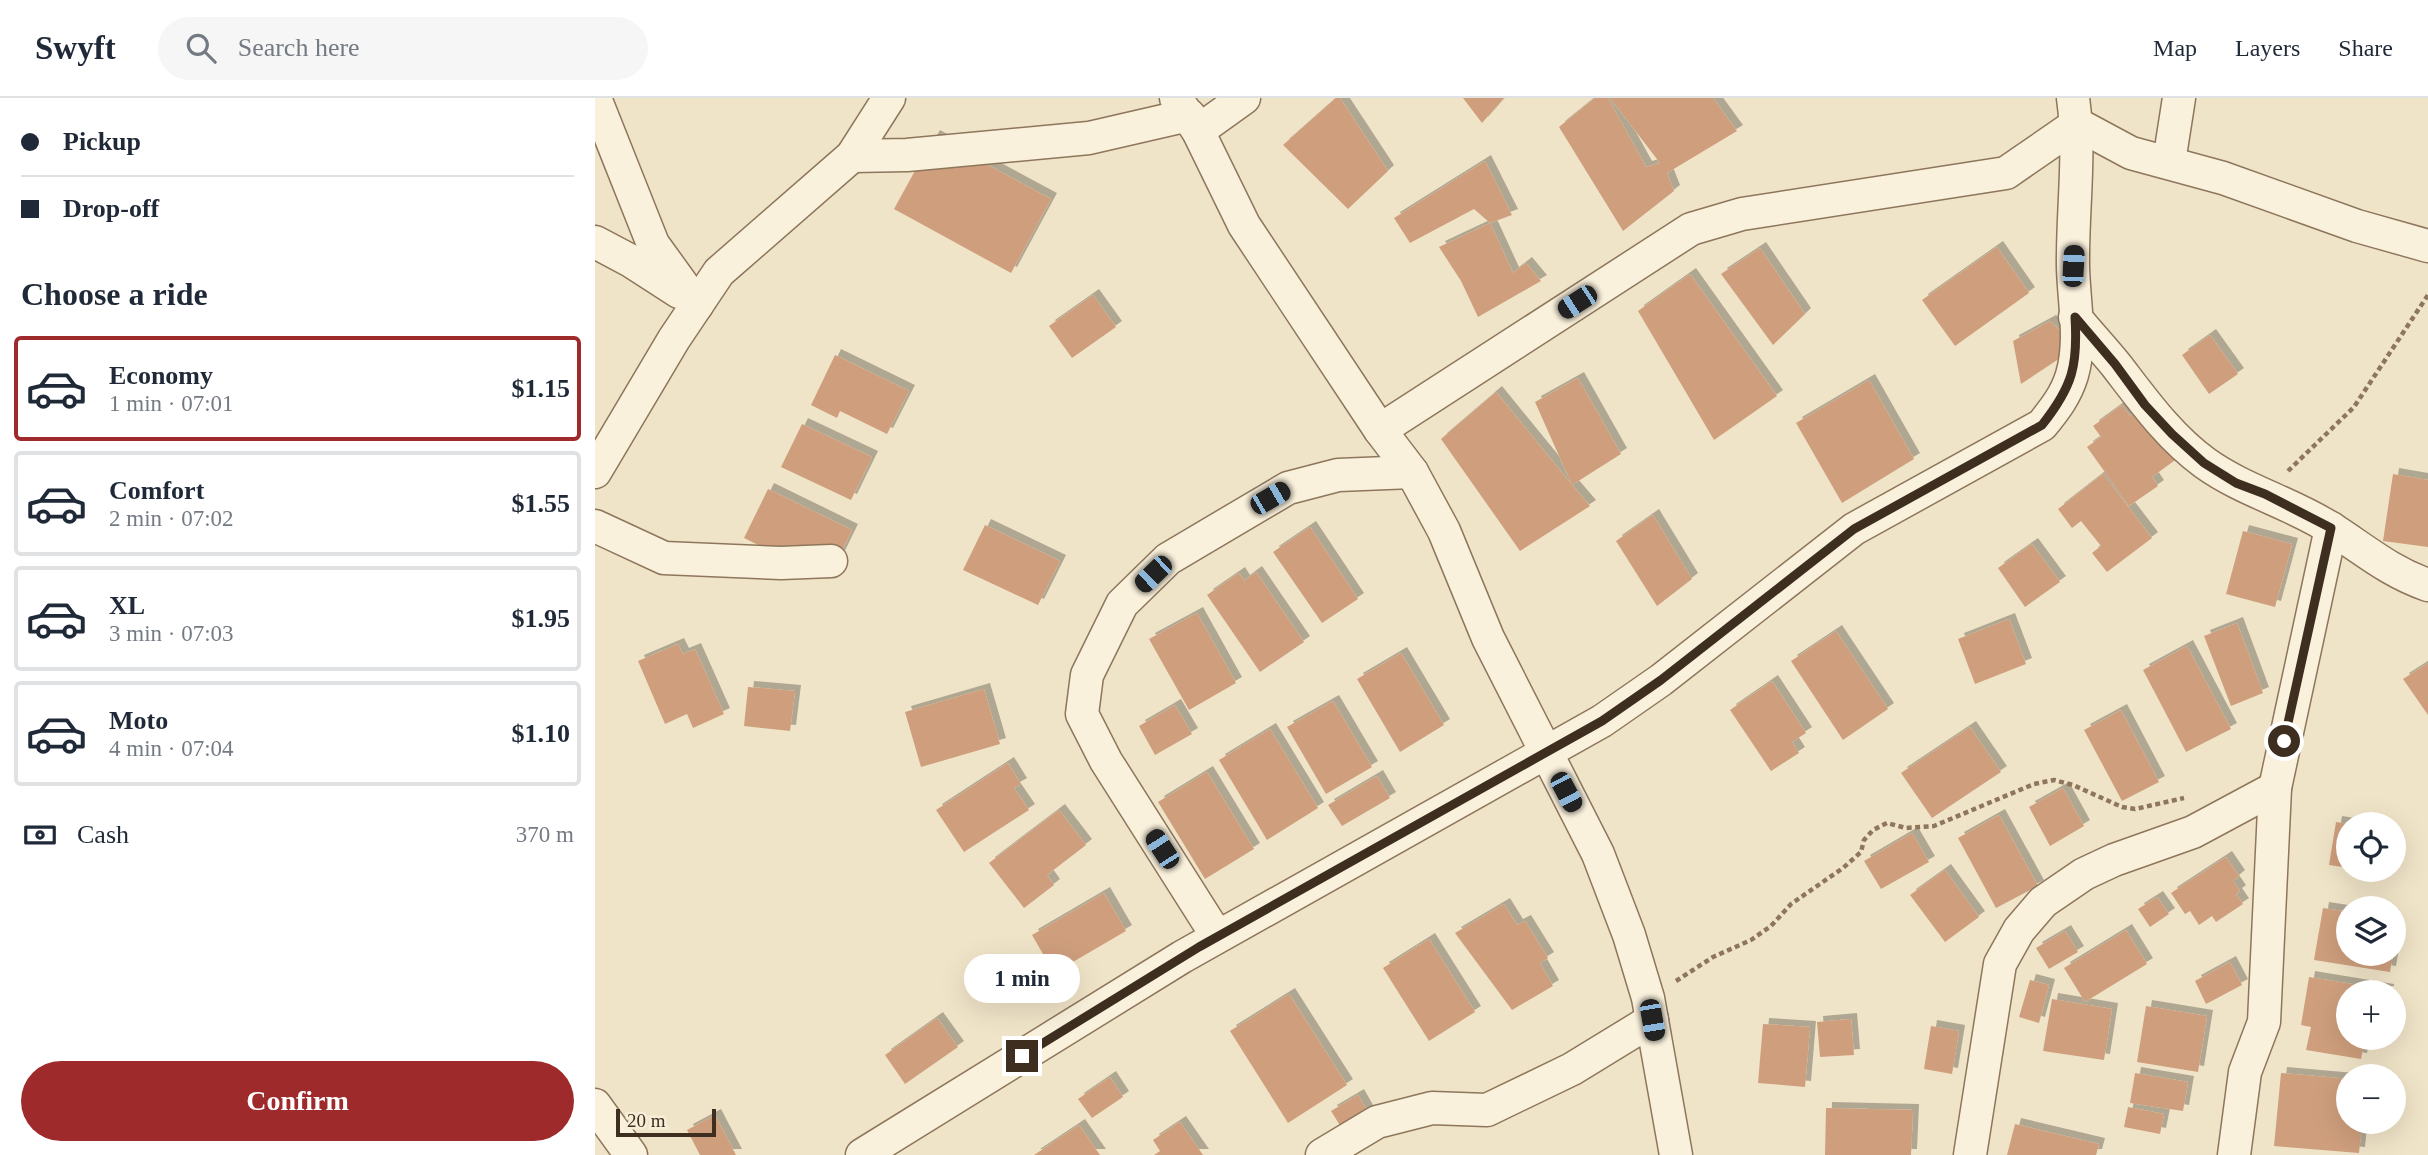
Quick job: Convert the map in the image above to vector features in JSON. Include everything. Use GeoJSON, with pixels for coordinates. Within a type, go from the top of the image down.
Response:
{"type":"FeatureCollection","features":[{"type":"Feature","properties":{"kind":"street"},"geometry":{"type":"LineString","coordinates":[[596,98],[653,244],[697,305]]}},
{"type":"Feature","properties":{"kind":"street"},"geometry":{"type":"LineString","coordinates":[[595,472],[719,272],[852,156],[889,98]]}},
{"type":"Feature","properties":{"kind":"street"},"geometry":{"type":"LineString","coordinates":[[852,156],[907,155],[1089,138],[1188,115],[1244,98]]}},
{"type":"Feature","properties":{"kind":"street"},"geometry":{"type":"LineString","coordinates":[[2169,162],[2179,98]]}},
{"type":"Feature","properties":{"kind":"street"},"geometry":{"type":"LineString","coordinates":[[1380,430],[1691,229],[1742,214],[2006,173],[2075,111]]}},
{"type":"Feature","properties":{"kind":"street"},"geometry":{"type":"LineString","coordinates":[[2075,111],[2131,153],[2223,178],[2357,226],[2428,246]]}},
{"type":"Feature","properties":{"kind":"street"},"geometry":{"type":"LineString","coordinates":[[862,1155],[1217,936],[1602,721],[1661,680],[1854,529],[2042,425],[2061,400],[2072,374],[2077,347],[2073,266],[2075,111]]}},
{"type":"Feature","properties":{"kind":"street"},"geometry":{"type":"LineString","coordinates":[[1188,115],[1244,225],[1380,430],[1412,472],[1444,531],[1488,638],[1598,854],[1629,935],[1650,1009],[1676,1155]]}},
{"type":"Feature","properties":{"kind":"street"},"geometry":{"type":"LineString","coordinates":[[595,242],[631,261],[697,305]]}},
{"type":"Feature","properties":{"kind":"street"},"geometry":{"type":"LineString","coordinates":[[2075,317],[2145,405],[2204,463],[2236,483],[2265,494],[2331,528],[2407,578],[2428,585]]}},
{"type":"Feature","properties":{"kind":"street"},"geometry":{"type":"LineString","coordinates":[[1217,936],[1106,761],[1082,714],[1087,675],[1122,604],[1168,559],[1288,488],[1338,475],[1412,472]]}},
{"type":"Feature","properties":{"kind":"street"},"geometry":{"type":"LineString","coordinates":[[595,526],[664,558],[781,564],[831,561]]}},
{"type":"Feature","properties":{"kind":"street"},"geometry":{"type":"LineString","coordinates":[[2234,1155],[2245,1072],[2264,1022],[2275,788],[2331,528]]}},
{"type":"Feature","properties":{"kind":"street"},"geometry":{"type":"LineString","coordinates":[[1970,1155],[2000,964],[2019,930],[2043,902],[2084,874],[2114,860],[2193,832],[2275,788]]}},
{"type":"Feature","properties":{"kind":"street"},"geometry":{"type":"LineString","coordinates":[[1322,1155],[1377,1122],[1388,1119],[1432,1108],[1487,1110],[1572,1069],[1650,1009]]}},
{"type":"Feature","properties":{"kind":"street"},"geometry":{"type":"LineString","coordinates":[[595,1105],[631,1155]]}},
{"type":"Feature","properties":{"kind":"path"},"geometry":{"type":"LineString","coordinates":[[2265,494],[2354,407],[2428,295]]}},
{"type":"Feature","properties":{"kind":"path"},"geometry":{"type":"LineString","coordinates":[[1650,1009],[1713,957],[1751,940],[1771,926],[1791,904],[1843,868],[1861,852],[1864,840],[1873,830],[1887,823],[1906,828],[1934,826],[2034,784],[2054,780],[2073,785],[2122,807],[2135,809],[2203,797],[2236,808]]}},
{"type":"Feature","properties":{"kind":"building"},"geometry":{"type":"Polygon","coordinates":[[[1336,98],[1340,98],[1388,171],[1348,209],[1283,145],[1336,98]]]}},
{"type":"Feature","properties":{"kind":"building"},"geometry":{"type":"Polygon","coordinates":[[[1463,98],[1504,98],[1482,123],[1463,98]]]}},
{"type":"Feature","properties":{"kind":"building"},"geometry":{"type":"Polygon","coordinates":[[[1595,98],[1608,98],[1646,167],[1660,163],[1610,98],[1713,98],[1737,131],[1667,173],[1674,191],[1623,231],[1559,127],[1595,98]]]}},
{"type":"Feature","properties":{"kind":"building"},"geometry":{"type":"Polygon","coordinates":[[[934,136],[1051,199],[1011,273],[894,209],[934,136]]]}},
{"type":"Feature","properties":{"kind":"building"},"geometry":{"type":"Polygon","coordinates":[[[1485,161],[1512,215],[1490,223],[1474,209],[1410,243],[1394,218],[1485,161]]]}},
{"type":"Feature","properties":{"kind":"building"},"geometry":{"type":"Polygon","coordinates":[[[1490,223],[1513,273],[1526,263],[1541,281],[1478,317],[1461,281],[1439,247],[1490,223]]]}},
{"type":"Feature","properties":{"kind":"building"},"geometry":{"type":"Polygon","coordinates":[[[1997,247],[2029,293],[1955,346],[1922,300],[1997,247]]]}},
{"type":"Feature","properties":{"kind":"building"},"geometry":{"type":"Polygon","coordinates":[[[1760,248],[1805,314],[1773,345],[1721,274],[1760,248]]]}},
{"type":"Feature","properties":{"kind":"building"},"geometry":{"type":"Polygon","coordinates":[[[1690,274],[1777,396],[1714,440],[1638,311],[1690,274]]]}},
{"type":"Feature","properties":{"kind":"building"},"geometry":{"type":"Polygon","coordinates":[[[1093,295],[1116,327],[1072,358],[1049,326],[1093,295]]]}},
{"type":"Feature","properties":{"kind":"building"},"geometry":{"type":"Polygon","coordinates":[[[2050,321],[2077,347],[2021,384],[2013,341],[2050,321]]]}},
{"type":"Feature","properties":{"kind":"building"},"geometry":{"type":"Polygon","coordinates":[[[2210,335],[2238,374],[2209,394],[2182,355],[2210,335]]]}},
{"type":"Feature","properties":{"kind":"building"},"geometry":{"type":"Polygon","coordinates":[[[835,355],[909,391],[887,434],[840,411],[837,418],[811,405],[835,355]]]}},
{"type":"Feature","properties":{"kind":"building"},"geometry":{"type":"Polygon","coordinates":[[[1578,378],[1621,454],[1572,485],[1535,402],[1578,378]]]}},
{"type":"Feature","properties":{"kind":"building"},"geometry":{"type":"Polygon","coordinates":[[[1869,380],[1914,459],[1842,503],[1796,423],[1869,380]]]}},
{"type":"Feature","properties":{"kind":"building"},"geometry":{"type":"Polygon","coordinates":[[[1496,392],[1590,506],[1520,551],[1441,439],[1496,392]]]}},
{"type":"Feature","properties":{"kind":"building"},"geometry":{"type":"Polygon","coordinates":[[[2122,405],[2130,416],[2143,408],[2178,458],[2152,477],[2158,486],[2129,506],[2087,447],[2101,437],[2093,426],[2122,405]]]}},
{"type":"Feature","properties":{"kind":"building"},"geometry":{"type":"Polygon","coordinates":[[[802,424],[872,457],[851,500],[781,467],[802,424]]]}},
{"type":"Feature","properties":{"kind":"building"},"geometry":{"type":"Polygon","coordinates":[[[2103,474],[2152,538],[2107,572],[2092,553],[2101,546],[2081,521],[2072,528],[2058,509],[2103,474]]]}},
{"type":"Feature","properties":{"kind":"building"},"geometry":{"type":"Polygon","coordinates":[[[2393,474],[2428,480],[2428,547],[2383,541],[2393,474]]]}},
{"type":"Feature","properties":{"kind":"building"},"geometry":{"type":"Polygon","coordinates":[[[768,489],[852,530],[828,579],[744,538],[768,489]]]}},
{"type":"Feature","properties":{"kind":"building"},"geometry":{"type":"Polygon","coordinates":[[[1653,515],[1692,579],[1657,606],[1616,541],[1653,515]]]}},
{"type":"Feature","properties":{"kind":"building"},"geometry":{"type":"Polygon","coordinates":[[[985,525],[1060,561],[1038,605],[963,570],[985,525]]]}},
{"type":"Feature","properties":{"kind":"building"},"geometry":{"type":"Polygon","coordinates":[[[1310,527],[1358,599],[1322,623],[1273,552],[1310,527]]]}},
{"type":"Feature","properties":{"kind":"building"},"geometry":{"type":"Polygon","coordinates":[[[2243,531],[2292,544],[2275,607],[2226,594],[2243,531]]]}},
{"type":"Feature","properties":{"kind":"building"},"geometry":{"type":"Polygon","coordinates":[[[2032,544],[2060,582],[2025,607],[1998,568],[2032,544]]]}},
{"type":"Feature","properties":{"kind":"building"},"geometry":{"type":"Polygon","coordinates":[[[1256,572],[1304,642],[1260,672],[1207,595],[1239,573],[1244,581],[1256,572]]]}},
{"type":"Feature","properties":{"kind":"building"},"geometry":{"type":"Polygon","coordinates":[[[1197,613],[1236,683],[1189,710],[1149,639],[1197,613]]]}},
{"type":"Feature","properties":{"kind":"building"},"geometry":{"type":"Polygon","coordinates":[[[2009,619],[2026,664],[1975,684],[1958,639],[2009,619]]]}},
{"type":"Feature","properties":{"kind":"building"},"geometry":{"type":"Polygon","coordinates":[[[2237,623],[2263,693],[2231,706],[2204,636],[2237,623]]]}},
{"type":"Feature","properties":{"kind":"building"},"geometry":{"type":"Polygon","coordinates":[[[1836,631],[1888,709],[1843,740],[1791,661],[1836,631]]]}},
{"type":"Feature","properties":{"kind":"building"},"geometry":{"type":"Polygon","coordinates":[[[678,644],[683,654],[695,649],[724,714],[693,728],[687,714],[665,724],[638,661],[678,644]]]}},
{"type":"Feature","properties":{"kind":"building"},"geometry":{"type":"Polygon","coordinates":[[[2187,646],[2231,729],[2186,752],[2143,670],[2187,646]]]}},
{"type":"Feature","properties":{"kind":"building"},"geometry":{"type":"Polygon","coordinates":[[[1401,653],[1444,725],[1400,752],[1357,679],[1401,653]]]}},
{"type":"Feature","properties":{"kind":"building"},"geometry":{"type":"Polygon","coordinates":[[[2428,663],[2428,715],[2403,679],[2428,663]]]}},
{"type":"Feature","properties":{"kind":"building"},"geometry":{"type":"Polygon","coordinates":[[[1772,681],[1806,733],[1792,742],[1799,753],[1771,771],[1730,710],[1772,681]]]}},
{"type":"Feature","properties":{"kind":"building"},"geometry":{"type":"Polygon","coordinates":[[[748,687],[795,691],[790,731],[744,726],[748,687]]]}},
{"type":"Feature","properties":{"kind":"building"},"geometry":{"type":"Polygon","coordinates":[[[984,689],[1000,744],[921,767],[905,712],[984,689]]]}},
{"type":"Feature","properties":{"kind":"building"},"geometry":{"type":"Polygon","coordinates":[[[1333,701],[1372,767],[1326,794],[1287,727],[1333,701]]]}},
{"type":"Feature","properties":{"kind":"building"},"geometry":{"type":"Polygon","coordinates":[[[1175,705],[1192,734],[1155,755],[1139,726],[1175,705]]]}},
{"type":"Feature","properties":{"kind":"building"},"geometry":{"type":"Polygon","coordinates":[[[2121,710],[2159,782],[2122,801],[2084,730],[2121,710]]]}},
{"type":"Feature","properties":{"kind":"building"},"geometry":{"type":"Polygon","coordinates":[[[1970,727],[2001,772],[1932,818],[1901,773],[1970,727]]]}},
{"type":"Feature","properties":{"kind":"building"},"geometry":{"type":"Polygon","coordinates":[[[1270,729],[1318,808],[1267,840],[1219,760],[1270,729]]]}},
{"type":"Feature","properties":{"kind":"building"},"geometry":{"type":"Polygon","coordinates":[[[1008,763],[1021,784],[1014,788],[1029,810],[964,852],[936,810],[1008,763]]]}},
{"type":"Feature","properties":{"kind":"building"},"geometry":{"type":"Polygon","coordinates":[[[1207,772],[1254,849],[1205,879],[1158,802],[1207,772]]]}},
{"type":"Feature","properties":{"kind":"building"},"geometry":{"type":"Polygon","coordinates":[[[1377,776],[1390,798],[1342,826],[1328,805],[1377,776]]]}},
{"type":"Feature","properties":{"kind":"building"},"geometry":{"type":"Polygon","coordinates":[[[2063,788],[2084,826],[2050,846],[2029,807],[2063,788]]]}},
{"type":"Feature","properties":{"kind":"building"},"geometry":{"type":"Polygon","coordinates":[[[1059,810],[1086,845],[1047,875],[1054,885],[1024,908],[989,863],[1059,810]]]}},
{"type":"Feature","properties":{"kind":"building"},"geometry":{"type":"Polygon","coordinates":[[[1999,815],[2038,886],[1996,908],[1958,838],[1999,815]]]}},
{"type":"Feature","properties":{"kind":"building"},"geometry":{"type":"Polygon","coordinates":[[[2336,822],[2336,866],[2329,865],[2336,822]]]}},
{"type":"Feature","properties":{"kind":"building"},"geometry":{"type":"Polygon","coordinates":[[[1912,833],[1929,862],[1881,889],[1864,861],[1912,833]]]}},
{"type":"Feature","properties":{"kind":"building"},"geometry":{"type":"Polygon","coordinates":[[[2226,857],[2239,876],[2233,881],[2240,891],[2236,894],[2243,904],[2216,922],[2212,916],[2199,925],[2190,911],[2185,914],[2171,893],[2226,857]]]}},
{"type":"Feature","properties":{"kind":"building"},"geometry":{"type":"Polygon","coordinates":[[[1945,870],[1979,917],[1945,942],[1910,895],[1945,870]]]}},
{"type":"Feature","properties":{"kind":"building"},"geometry":{"type":"Polygon","coordinates":[[[1104,893],[1126,931],[1054,973],[1032,935],[1104,893]]]}},
{"type":"Feature","properties":{"kind":"building"},"geometry":{"type":"Polygon","coordinates":[[[2157,897],[2169,914],[2150,927],[2138,909],[2157,897]]]}},
{"type":"Feature","properties":{"kind":"building"},"geometry":{"type":"Polygon","coordinates":[[[1504,904],[1517,925],[1525,921],[1548,958],[1540,963],[1553,986],[1512,1010],[1455,933],[1504,904]]]}},
{"type":"Feature","properties":{"kind":"building"},"geometry":{"type":"Polygon","coordinates":[[[2323,908],[2336,910],[2336,963],[2314,960],[2323,908]]]}},
{"type":"Feature","properties":{"kind":"building"},"geometry":{"type":"Polygon","coordinates":[[[2126,930],[2147,964],[2085,1002],[2064,968],[2126,930]]]}},
{"type":"Feature","properties":{"kind":"building"},"geometry":{"type":"Polygon","coordinates":[[[2065,931],[2078,952],[2049,969],[2036,948],[2065,931]]]}},
{"type":"Feature","properties":{"kind":"building"},"geometry":{"type":"Polygon","coordinates":[[[1429,939],[1475,1012],[1429,1041],[1383,968],[1429,939]]]}},
{"type":"Feature","properties":{"kind":"building"},"geometry":{"type":"Polygon","coordinates":[[[2230,962],[2242,985],[2206,1004],[2195,981],[2230,962]]]}},
{"type":"Feature","properties":{"kind":"building"},"geometry":{"type":"Polygon","coordinates":[[[2352,966],[2391,966],[2390,972],[2352,966]]]}},
{"type":"Feature","properties":{"kind":"building"},"geometry":{"type":"Polygon","coordinates":[[[2309,977],[2336,981],[2336,1050],[2363,1050],[2361,1059],[2306,1050],[2311,1027],[2301,1025],[2309,977]]]}},
{"type":"Feature","properties":{"kind":"building"},"geometry":{"type":"Polygon","coordinates":[[[2030,980],[2049,985],[2039,1023],[2019,1017],[2030,980]]]}},
{"type":"Feature","properties":{"kind":"building"},"geometry":{"type":"Polygon","coordinates":[[[1289,994],[1347,1085],[1288,1123],[1230,1031],[1289,994]]]}},
{"type":"Feature","properties":{"kind":"building"},"geometry":{"type":"Polygon","coordinates":[[[2052,999],[2112,1009],[2104,1060],[2043,1051],[2052,999]]]}},
{"type":"Feature","properties":{"kind":"building"},"geometry":{"type":"Polygon","coordinates":[[[2146,1006],[2207,1016],[2198,1072],[2137,1062],[2146,1006]]]}},
{"type":"Feature","properties":{"kind":"building"},"geometry":{"type":"Polygon","coordinates":[[[937,1018],[958,1047],[905,1084],[885,1055],[937,1018]]]}},
{"type":"Feature","properties":{"kind":"building"},"geometry":{"type":"Polygon","coordinates":[[[1851,1019],[1854,1055],[1820,1057],[1817,1022],[1851,1019]]]}},
{"type":"Feature","properties":{"kind":"building"},"geometry":{"type":"Polygon","coordinates":[[[1763,1024],[1810,1027],[1805,1087],[1758,1083],[1763,1024]]]}},
{"type":"Feature","properties":{"kind":"building"},"geometry":{"type":"Polygon","coordinates":[[[1931,1026],[1959,1031],[1952,1074],[1924,1069],[1931,1026]]]}},
{"type":"Feature","properties":{"kind":"building"},"geometry":{"type":"Polygon","coordinates":[[[2135,1073],[2188,1082],[2183,1111],[2130,1103],[2135,1073]]]}},
{"type":"Feature","properties":{"kind":"building"},"geometry":{"type":"Polygon","coordinates":[[[2281,1073],[2336,1078],[2336,1134],[2361,1134],[2359,1153],[2274,1146],[2281,1073]]]}},
{"type":"Feature","properties":{"kind":"building"},"geometry":{"type":"Polygon","coordinates":[[[1110,1077],[1123,1097],[1092,1118],[1078,1099],[1110,1077]]]}},
{"type":"Feature","properties":{"kind":"building"},"geometry":{"type":"Polygon","coordinates":[[[1358,1095],[1367,1111],[1341,1127],[1331,1111],[1358,1095]]]}},
{"type":"Feature","properties":{"kind":"building"},"geometry":{"type":"Polygon","coordinates":[[[2128,1107],[2164,1114],[2160,1134],[2124,1127],[2128,1107]]]}},
{"type":"Feature","properties":{"kind":"building"},"geometry":{"type":"Polygon","coordinates":[[[1826,1108],[1913,1110],[1911,1155],[1825,1155],[1826,1108]]]}},
{"type":"Feature","properties":{"kind":"building"},"geometry":{"type":"Polygon","coordinates":[[[715,1115],[736,1155],[700,1155],[687,1130],[715,1115]]]}},
{"type":"Feature","properties":{"kind":"building"},"geometry":{"type":"Polygon","coordinates":[[[1180,1122],[1203,1155],[1154,1155],[1160,1151],[1153,1140],[1180,1122]]]}},
{"type":"Feature","properties":{"kind":"building"},"geometry":{"type":"Polygon","coordinates":[[[2015,1124],[2099,1144],[2096,1155],[2007,1155],[2015,1124]]]}},
{"type":"Feature","properties":{"kind":"building"},"geometry":{"type":"Polygon","coordinates":[[[1079,1125],[1100,1155],[1034,1155],[1079,1125]]]}},
{"type":"Feature","properties":{"kind":"route"},"geometry":{"type":"LineString","coordinates":[[1022,1056],[1199,947],[1602,721],[1661,680],[1854,529],[2042,425],[2061,400],[2072,374],[2077,347],[2075,317],[2145,405],[2204,463],[2236,483],[2265,494],[2331,528],[2284,741]]}}]}
